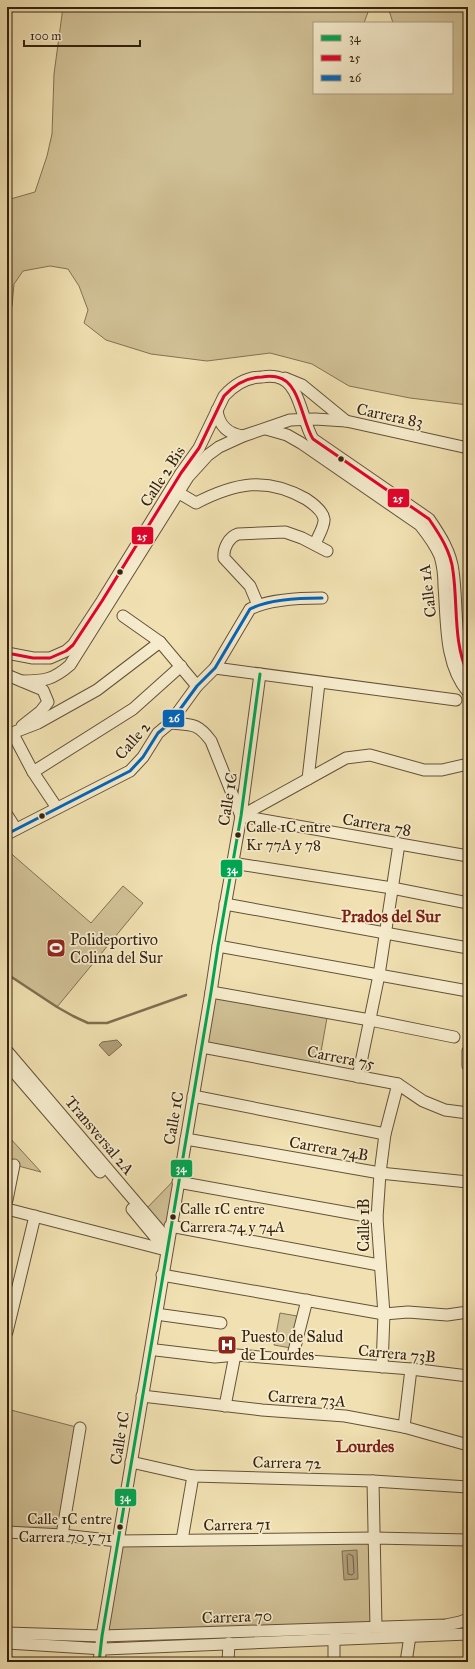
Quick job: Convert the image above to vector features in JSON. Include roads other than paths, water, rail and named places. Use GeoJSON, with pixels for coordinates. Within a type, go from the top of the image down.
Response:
{"type":"FeatureCollection","features":[{"type":"Feature","properties":{"kind":"street","name":"Calle 2 Bis"},"geometry":{"type":"LineString","coordinates":[[7,653],[33,658],[50,658],[66,651],[78,639],[181,473],[199,448],[216,410],[230,389],[252,378],[279,377],[291,379],[302,385],[346,421]]}},
{"type":"Feature","properties":{"kind":"street","name":"Calle 1A"},"geometry":{"type":"LineString","coordinates":[[279,377],[293,388],[310,434],[319,444],[429,519],[439,534],[449,554],[453,570],[459,650],[468,674]]}},
{"type":"Feature","properties":{"kind":"street"},"geometry":{"type":"LineString","coordinates":[[216,410],[220,423],[224,429],[243,436]]}},
{"type":"Feature","properties":{"kind":"street","name":"Carrera 83"},"geometry":{"type":"LineString","coordinates":[[304,420],[326,419],[346,421],[468,448]]}},
{"type":"Feature","properties":{"kind":"street","name":"Calle 2 Bis"},"geometry":{"type":"LineString","coordinates":[[22,681],[47,680],[60,673],[70,665],[188,477],[208,455],[219,447],[243,436],[290,420],[304,420]]}},
{"type":"Feature","properties":{"kind":"street","name":"Calle 1A"},"geometry":{"type":"LineString","coordinates":[[266,429],[287,436],[301,443],[420,525],[432,539],[440,557],[443,572],[449,650],[458,677],[468,692]]}},
{"type":"Feature","properties":{"kind":"street"},"geometry":{"type":"LineString","coordinates":[[179,493],[196,503],[220,492],[252,484],[267,484],[292,491],[313,503],[323,515],[324,522],[315,544]]}},
{"type":"Feature","properties":{"kind":"street"},"geometry":{"type":"LineString","coordinates":[[322,598],[299,598],[258,605],[250,586],[224,558],[223,553],[229,540],[238,534],[286,532],[315,544],[327,551]]}},
{"type":"Feature","properties":{"kind":"street","name":"Calle 2"},"geometry":{"type":"LineString","coordinates":[[11,831],[130,771],[142,757],[158,733],[170,723],[197,686],[215,668],[250,609],[258,605]]}},
{"type":"Feature","properties":{"kind":"street"},"geometry":{"type":"LineString","coordinates":[[123,616],[160,642],[197,686]]}},
{"type":"Feature","properties":{"kind":"street"},"geometry":{"type":"LineString","coordinates":[[10,735],[38,723],[97,690],[160,642]]}},
{"type":"Feature","properties":{"kind":"street","name":"Calle 2"},"geometry":{"type":"LineString","coordinates":[[33,772],[132,709],[181,666]]}},
{"type":"Feature","properties":{"kind":"street"},"geometry":{"type":"LineString","coordinates":[[215,668],[456,700]]}},
{"type":"Feature","properties":{"kind":"street","name":"Calle 1C"},"geometry":{"type":"LineString","coordinates":[[99,1662],[100,1632],[118,1541],[131,1462],[145,1396],[166,1275],[167,1245],[170,1226],[241,816],[260,674]]}},
{"type":"Feature","properties":{"kind":"street"},"geometry":{"type":"LineString","coordinates":[[7,675],[43,690],[48,702],[41,711],[10,735]]}},
{"type":"Feature","properties":{"kind":"street"},"geometry":{"type":"LineString","coordinates":[[308,779],[319,683]]}},
{"type":"Feature","properties":{"kind":"street"},"geometry":{"type":"LineString","coordinates":[[170,723],[193,725],[203,730],[210,741],[241,816],[346,758],[370,755],[424,770],[442,770],[468,764]]}},
{"type":"Feature","properties":{"kind":"street"},"geometry":{"type":"LineString","coordinates":[[10,735],[57,808]]}},
{"type":"Feature","properties":{"kind":"street"},"geometry":{"type":"LineString","coordinates":[[7,815],[11,831]]}},
{"type":"Feature","properties":{"kind":"street","name":"Carrera 78"},"geometry":{"type":"LineString","coordinates":[[241,816],[468,856]]}},
{"type":"Feature","properties":{"kind":"street"},"geometry":{"type":"LineString","coordinates":[[358,1077],[379,975],[399,844]]}},
{"type":"Feature","properties":{"kind":"street"},"geometry":{"type":"LineString","coordinates":[[232,863],[392,888],[468,903]]}},
{"type":"Feature","properties":{"kind":"street"},"geometry":{"type":"LineString","coordinates":[[225,904],[468,948]]}},
{"type":"Feature","properties":{"kind":"street"},"geometry":{"type":"LineString","coordinates":[[218,946],[468,991]]}},
{"type":"Feature","properties":{"kind":"street"},"geometry":{"type":"LineString","coordinates":[[211,992],[370,1020],[454,1038]]}},
{"type":"Feature","properties":{"kind":"street","name":"Carrera 75"},"geometry":{"type":"LineString","coordinates":[[202,1047],[398,1084],[423,1101],[445,1110],[468,1113]]}},
{"type":"Feature","properties":{"kind":"street","name":"Transversal 2A"},"geometry":{"type":"LineString","coordinates":[[7,1050],[167,1245]]}},
{"type":"Feature","properties":{"kind":"street"},"geometry":{"type":"LineString","coordinates":[[468,1051],[468,1066]]}},
{"type":"Feature","properties":{"kind":"street","name":"Transversal 2A"},"geometry":{"type":"LineString","coordinates":[[7,1064],[167,1245]]}},
{"type":"Feature","properties":{"kind":"street","name":"Calle 1B"},"geometry":{"type":"LineString","coordinates":[[382,1367],[384,1314],[379,1265],[377,1218],[380,1173],[385,1134],[398,1084]]}},
{"type":"Feature","properties":{"kind":"street"},"geometry":{"type":"LineString","coordinates":[[193,1096],[385,1134]]}},
{"type":"Feature","properties":{"kind":"street","name":"Carrera 74B"},"geometry":{"type":"LineString","coordinates":[[186,1139],[380,1173],[468,1182]]}},
{"type":"Feature","properties":{"kind":"street"},"geometry":{"type":"LineString","coordinates":[[7,1200],[14,1165]]}},
{"type":"Feature","properties":{"kind":"street"},"geometry":{"type":"LineString","coordinates":[[178,1182],[377,1218]]}},
{"type":"Feature","properties":{"kind":"street"},"geometry":{"type":"LineString","coordinates":[[7,1209],[167,1245]]}},
{"type":"Feature","properties":{"kind":"street"},"geometry":{"type":"LineString","coordinates":[[7,1332],[35,1216]]}},
{"type":"Feature","properties":{"kind":"street"},"geometry":{"type":"LineString","coordinates":[[170,1226],[379,1265]]}},
{"type":"Feature","properties":{"kind":"street"},"geometry":{"type":"LineString","coordinates":[[145,1396],[163,1315],[166,1275],[384,1314],[408,1312],[447,1315],[468,1312]]}},
{"type":"Feature","properties":{"kind":"street"},"geometry":{"type":"LineString","coordinates":[[292,1359],[307,1300]]}},
{"type":"Feature","properties":{"kind":"street"},"geometry":{"type":"LineString","coordinates":[[163,1315],[221,1323]]}},
{"type":"Feature","properties":{"kind":"street","name":"Carrera 73B"},"geometry":{"type":"LineString","coordinates":[[156,1350],[215,1357],[235,1355],[292,1359],[411,1369],[468,1376]]}},
{"type":"Feature","properties":{"kind":"street"},"geometry":{"type":"LineString","coordinates":[[225,1406],[235,1355]]}},
{"type":"Feature","properties":{"kind":"street"},"geometry":{"type":"LineString","coordinates":[[404,1428],[411,1369]]}},
{"type":"Feature","properties":{"kind":"street","name":"Carrera 73A"},"geometry":{"type":"LineString","coordinates":[[145,1396],[262,1410],[345,1416],[404,1428],[468,1445]]}},
{"type":"Feature","properties":{"kind":"street"},"geometry":{"type":"LineString","coordinates":[[62,1535],[80,1428]]}},
{"type":"Feature","properties":{"kind":"street","name":"Carrera 72"},"geometry":{"type":"LineString","coordinates":[[131,1462],[193,1476],[374,1481],[468,1487]]}},
{"type":"Feature","properties":{"kind":"street"},"geometry":{"type":"LineString","coordinates":[[182,1540],[193,1476]]}},
{"type":"Feature","properties":{"kind":"street"},"geometry":{"type":"LineString","coordinates":[[374,1481],[376,1627]]}},
{"type":"Feature","properties":{"kind":"street","name":"Carrera 71"},"geometry":{"type":"LineString","coordinates":[[7,1532],[62,1535],[118,1541],[374,1538],[468,1540]]}},
{"type":"Feature","properties":{"kind":"street","name":"Carrera 70"},"geometry":{"type":"LineString","coordinates":[[7,1633],[446,1625],[468,1619]]}},
{"type":"Feature","properties":{"kind":"street","name":"Carrera 70"},"geometry":{"type":"LineString","coordinates":[[7,1643],[100,1648],[468,1634]]}},
{"type":"Feature","properties":{"kind":"street"},"geometry":{"type":"LineString","coordinates":[[406,1662],[410,1636]]}},
{"type":"Feature","properties":{"kind":"street"},"geometry":{"type":"LineString","coordinates":[[334,1639],[334,1662]]}},
{"type":"Feature","properties":{"kind":"street"},"geometry":{"type":"LineString","coordinates":[[228,1662],[229,1643]]}},
{"type":"Feature","properties":{"kind":"water"},"geometry":{"type":"Polygon","coordinates":[[[117,1040],[122,1045],[109,1056],[99,1045],[102,1042],[117,1040]]]}},
{"type":"Feature","properties":{"kind":"water"},"geometry":{"type":"Polygon","coordinates":[[[357,1550],[358,1579],[344,1580],[342,1551],[357,1550]]]}},
{"type":"Feature","properties":{"kind":"waterway"},"geometry":{"type":"LineString","coordinates":[[7,974],[57,1007],[88,1023],[107,1023],[186,995]]}},
{"type":"Feature","properties":{"kind":"place","name":"Calle 1C entre Kr 77A y 78"},"geometry":{"type":"Point","coordinates":[238,835]}},
{"type":"Feature","properties":{"kind":"place","name":"Polideportivo Colina del Sur"},"geometry":{"type":"Point","coordinates":[56,948]}},
{"type":"Feature","properties":{"kind":"place","name":"Calle 1C entre Carrera 74 y 74A"},"geometry":{"type":"Point","coordinates":[173,1217]}},
{"type":"Feature","properties":{"kind":"place","name":"Puesto de Salud de Lourdes"},"geometry":{"type":"Point","coordinates":[227,1345]}},
{"type":"Feature","properties":{"kind":"place","name":"Calle 1C entre Carrera 70 y 71"},"geometry":{"type":"Point","coordinates":[120,1527]}},
{"type":"Feature","properties":{"kind":"district","name":"Prados del Sur"},"geometry":{"type":"Point","coordinates":[391,916]}},
{"type":"Feature","properties":{"kind":"district","name":"Lourdes"},"geometry":{"type":"Point","coordinates":[365,1446]}}]}
